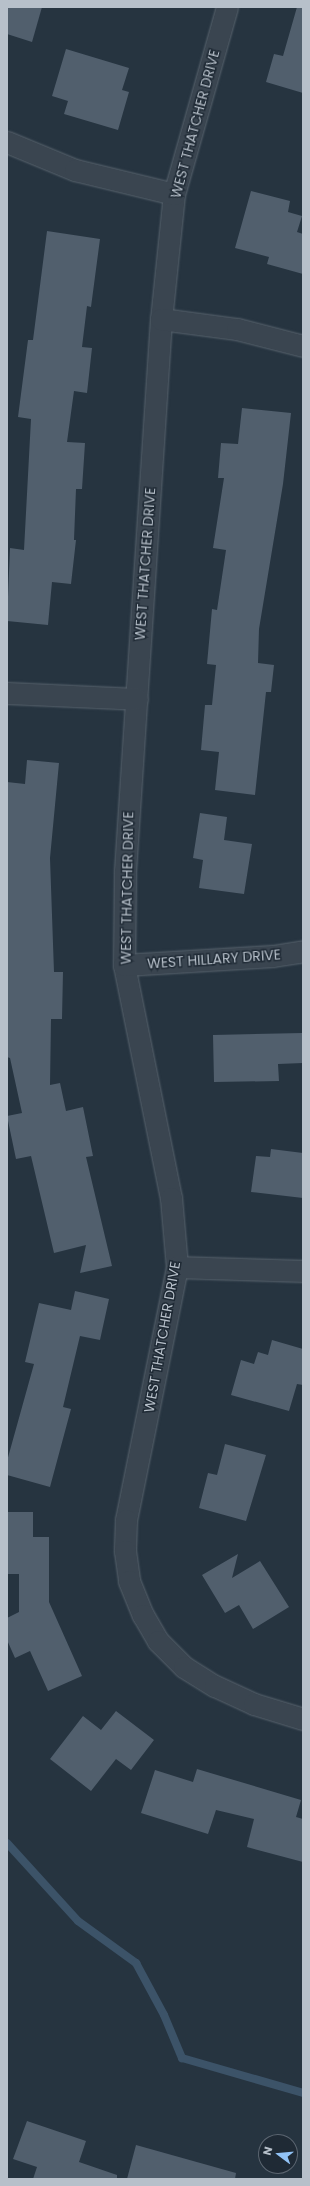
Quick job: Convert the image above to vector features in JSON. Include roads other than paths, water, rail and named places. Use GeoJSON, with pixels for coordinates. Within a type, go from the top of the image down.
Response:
{"type":"FeatureCollection","features":[{"type":"Feature","properties":{"kind":"street","name":"WEST THATCHER DRIVE"},"geometry":{"type":"LineString","coordinates":[[227,7],[174,194],[161,318],[125,871],[124,965],[171,1198],[177,1267],[126,1520],[125,1551],[129,1581],[143,1615],[158,1641],[184,1667],[215,1686],[254,1704],[303,1719]]}},
{"type":"Feature","properties":{"kind":"street"},"geometry":{"type":"LineString","coordinates":[[7,142],[75,170],[174,194]]}},
{"type":"Feature","properties":{"kind":"street"},"geometry":{"type":"LineString","coordinates":[[161,318],[237,329],[303,346]]}},
{"type":"Feature","properties":{"kind":"street"},"geometry":{"type":"LineString","coordinates":[[7,693],[137,699]]}},
{"type":"Feature","properties":{"kind":"street","name":"WEST HILLARY DRIVE"},"geometry":{"type":"LineString","coordinates":[[124,965],[273,956],[303,951]]}},
{"type":"Feature","properties":{"kind":"street"},"geometry":{"type":"LineString","coordinates":[[177,1267],[303,1271]]}},
{"type":"Feature","properties":{"kind":"waterway"},"geometry":{"type":"LineString","coordinates":[[7,1843],[78,1921],[136,1963],[164,2015],[182,2058],[303,2093]]}}]}
